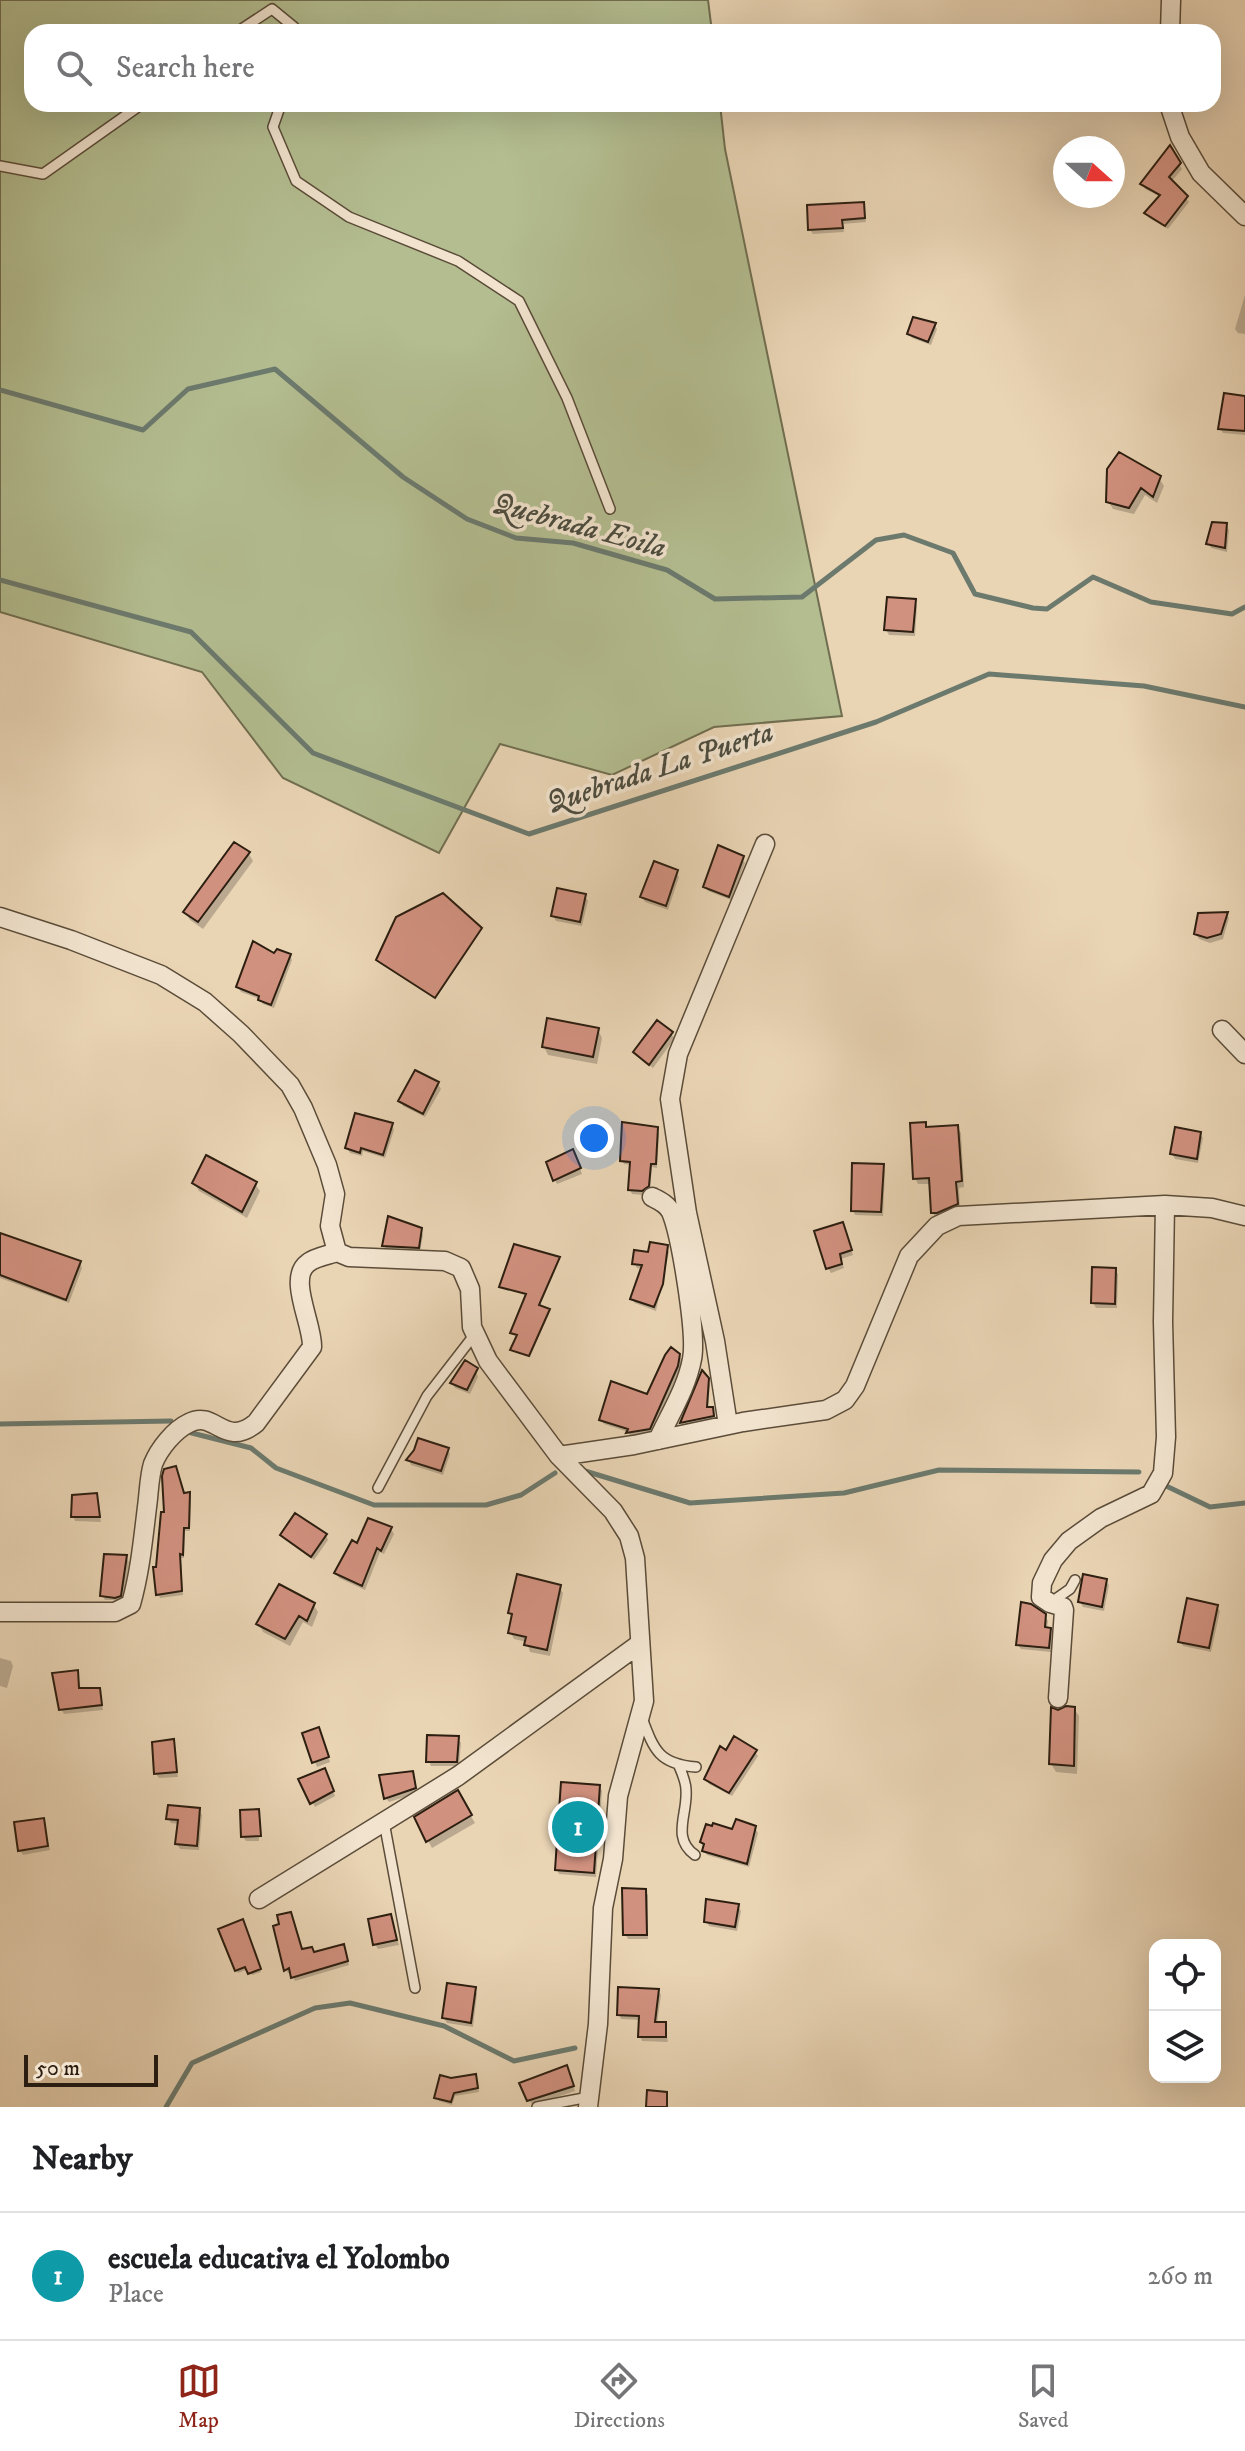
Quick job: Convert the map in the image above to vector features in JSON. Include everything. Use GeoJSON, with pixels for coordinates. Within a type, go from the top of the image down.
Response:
{"type":"FeatureCollection","features":[{"type":"Feature","properties":{"kind":"street"},"geometry":{"type":"LineString","coordinates":[[1170,24],[1171,0]]}},
{"type":"Feature","properties":{"kind":"street"},"geometry":{"type":"LineString","coordinates":[[1172,112],[1180,137],[1201,173],[1245,216]]}},
{"type":"Feature","properties":{"kind":"street"},"geometry":{"type":"LineString","coordinates":[[728,1425],[715,1341],[687,1213],[670,1099],[678,1054],[765,844]]}},
{"type":"Feature","properties":{"kind":"street"},"geometry":{"type":"LineString","coordinates":[[0,917],[71,940],[161,975],[205,1002],[241,1034],[290,1085],[303,1108],[327,1165],[335,1194],[330,1226],[337,1252]]}},
{"type":"Feature","properties":{"kind":"street"},"geometry":{"type":"LineString","coordinates":[[1222,1030],[1245,1054]]}},
{"type":"Feature","properties":{"kind":"street"},"geometry":{"type":"LineString","coordinates":[[652,1197],[664,1203],[674,1223],[695,1342],[687,1380],[658,1440]]}},
{"type":"Feature","properties":{"kind":"street"},"geometry":{"type":"LineString","coordinates":[[1058,1698],[1064,1610],[1041,1597],[1040,1591],[1053,1560],[1069,1541],[1101,1518],[1151,1494],[1163,1473],[1166,1437],[1163,1322],[1165,1205]]}},
{"type":"Feature","properties":{"kind":"street"},"geometry":{"type":"LineString","coordinates":[[559,1456],[826,1410],[845,1400],[861,1374],[909,1256],[937,1226],[958,1216],[1165,1205],[1212,1208],[1245,1216]]}},
{"type":"Feature","properties":{"kind":"street"},"geometry":{"type":"LineString","coordinates":[[0,1612],[115,1612],[131,1604],[139,1578],[152,1466],[162,1446],[189,1423],[203,1420],[231,1434],[245,1432],[256,1423],[312,1347],[313,1336],[300,1290],[299,1273],[308,1262],[337,1252],[349,1257],[445,1261],[461,1268],[470,1289],[472,1327],[488,1361],[559,1456],[613,1511],[629,1536],[635,1558],[638,1645],[644,1672],[641,1715],[618,1796],[613,1859],[603,1908],[598,2024],[588,2102]]}},
{"type":"Feature","properties":{"kind":"street"},"geometry":{"type":"LineString","coordinates":[[259,1899],[458,1776],[638,1645]]}},
{"type":"Feature","properties":{"kind":"lane"},"geometry":{"type":"LineString","coordinates":[[249,24],[272,9],[290,24]]}},
{"type":"Feature","properties":{"kind":"lane"},"geometry":{"type":"LineString","coordinates":[[0,166],[43,174],[131,112]]}},
{"type":"Feature","properties":{"kind":"lane"},"geometry":{"type":"LineString","coordinates":[[278,112],[273,127],[296,181],[349,217],[458,261],[519,301],[567,398],[610,509]]}},
{"type":"Feature","properties":{"kind":"lane"},"geometry":{"type":"LineString","coordinates":[[378,1488],[427,1396],[475,1334]]}},
{"type":"Feature","properties":{"kind":"lane"},"geometry":{"type":"LineString","coordinates":[[1050,1603],[1070,1589],[1075,1580]]}},
{"type":"Feature","properties":{"kind":"lane"},"geometry":{"type":"LineString","coordinates":[[641,1715],[658,1755],[679,1766],[696,1767]]}},
{"type":"Feature","properties":{"kind":"lane"},"geometry":{"type":"LineString","coordinates":[[679,1766],[687,1788],[680,1838],[695,1855]]}},
{"type":"Feature","properties":{"kind":"lane"},"geometry":{"type":"LineString","coordinates":[[384,1822],[415,1988]]}},
{"type":"Feature","properties":{"kind":"lane"},"geometry":{"type":"LineString","coordinates":[[537,2107],[588,2102]]}},
{"type":"Feature","properties":{"kind":"green space"},"geometry":{"type":"Polygon","coordinates":[[[0,0],[708,0],[711,24],[24,24],[24,112],[721,112],[725,149],[842,716],[714,727],[612,775],[500,744],[439,853],[283,778],[202,672],[0,612],[0,0]]]}},
{"type":"Feature","properties":{"kind":"building"},"geometry":{"type":"Polygon","coordinates":[[[1170,145],[1181,163],[1169,177],[1188,196],[1165,226],[1144,213],[1160,195],[1140,184],[1170,145]]]}},
{"type":"Feature","properties":{"kind":"building"},"geometry":{"type":"Polygon","coordinates":[[[864,202],[865,218],[842,220],[843,228],[808,230],[807,205],[864,202]]]}},
{"type":"Feature","properties":{"kind":"building"},"geometry":{"type":"Polygon","coordinates":[[[913,317],[936,323],[928,342],[907,334],[913,317]]]}},
{"type":"Feature","properties":{"kind":"building"},"geometry":{"type":"Polygon","coordinates":[[[1224,393],[1245,396],[1245,431],[1218,429],[1224,393]]]}},
{"type":"Feature","properties":{"kind":"building"},"geometry":{"type":"Polygon","coordinates":[[[1119,452],[1161,476],[1153,497],[1141,488],[1129,508],[1106,502],[1107,469],[1119,452]]]}},
{"type":"Feature","properties":{"kind":"building"},"geometry":{"type":"Polygon","coordinates":[[[1212,522],[1227,523],[1225,548],[1206,544],[1212,522]]]}},
{"type":"Feature","properties":{"kind":"building"},"geometry":{"type":"Polygon","coordinates":[[[887,597],[916,599],[913,632],[884,630],[887,597]]]}},
{"type":"Feature","properties":{"kind":"building"},"geometry":{"type":"Polygon","coordinates":[[[234,842],[250,852],[198,922],[183,912],[234,842]]]}},
{"type":"Feature","properties":{"kind":"building"},"geometry":{"type":"Polygon","coordinates":[[[718,845],[744,856],[729,897],[703,887],[718,845]]]}},
{"type":"Feature","properties":{"kind":"building"},"geometry":{"type":"Polygon","coordinates":[[[654,861],[678,870],[666,906],[640,897],[654,861]]]}},
{"type":"Feature","properties":{"kind":"building"},"geometry":{"type":"Polygon","coordinates":[[[557,888],[586,894],[580,922],[551,916],[557,888]]]}},
{"type":"Feature","properties":{"kind":"building"},"geometry":{"type":"Polygon","coordinates":[[[443,893],[482,928],[435,998],[376,960],[396,917],[443,893]]]}},
{"type":"Feature","properties":{"kind":"building"},"geometry":{"type":"Polygon","coordinates":[[[1228,912],[1221,934],[1207,938],[1194,934],[1198,913],[1228,912]]]}},
{"type":"Feature","properties":{"kind":"building"},"geometry":{"type":"Polygon","coordinates":[[[253,941],[274,953],[277,949],[291,954],[271,1005],[258,1000],[259,996],[236,987],[253,941]]]}},
{"type":"Feature","properties":{"kind":"building"},"geometry":{"type":"Polygon","coordinates":[[[547,1018],[599,1028],[593,1057],[542,1047],[547,1018]]]}},
{"type":"Feature","properties":{"kind":"building"},"geometry":{"type":"Polygon","coordinates":[[[657,1020],[673,1032],[649,1065],[633,1052],[657,1020]]]}},
{"type":"Feature","properties":{"kind":"building"},"geometry":{"type":"Polygon","coordinates":[[[415,1070],[439,1082],[423,1114],[398,1101],[415,1070]]]}},
{"type":"Feature","properties":{"kind":"building"},"geometry":{"type":"Polygon","coordinates":[[[355,1113],[393,1123],[383,1155],[361,1148],[360,1153],[345,1148],[355,1113]]]}},
{"type":"Feature","properties":{"kind":"building"},"geometry":{"type":"Polygon","coordinates":[[[622,1122],[658,1127],[656,1164],[651,1164],[649,1186],[642,1191],[628,1190],[630,1162],[620,1161],[622,1122]]]}},
{"type":"Feature","properties":{"kind":"building"},"geometry":{"type":"Polygon","coordinates":[[[926,1122],[926,1127],[958,1125],[962,1181],[956,1182],[958,1204],[937,1213],[931,1213],[929,1178],[913,1179],[910,1123],[926,1122]]]}},
{"type":"Feature","properties":{"kind":"building"},"geometry":{"type":"Polygon","coordinates":[[[1175,1127],[1201,1132],[1197,1159],[1170,1154],[1175,1127]]]}},
{"type":"Feature","properties":{"kind":"building"},"geometry":{"type":"Polygon","coordinates":[[[573,1149],[581,1168],[553,1181],[546,1162],[573,1149]]]}},
{"type":"Feature","properties":{"kind":"building"},"geometry":{"type":"Polygon","coordinates":[[[206,1155],[257,1182],[242,1212],[192,1183],[206,1155]]]}},
{"type":"Feature","properties":{"kind":"building"},"geometry":{"type":"Polygon","coordinates":[[[852,1163],[884,1164],[881,1212],[851,1211],[852,1163]]]}},
{"type":"Feature","properties":{"kind":"building"},"geometry":{"type":"Polygon","coordinates":[[[388,1216],[422,1228],[419,1248],[382,1246],[388,1216]]]}},
{"type":"Feature","properties":{"kind":"building"},"geometry":{"type":"Polygon","coordinates":[[[843,1222],[852,1250],[840,1254],[842,1264],[826,1269],[814,1231],[843,1222]]]}},
{"type":"Feature","properties":{"kind":"building"},"geometry":{"type":"Polygon","coordinates":[[[0,1233],[81,1261],[66,1300],[0,1275],[0,1233]]]}},
{"type":"Feature","properties":{"kind":"building"},"geometry":{"type":"Polygon","coordinates":[[[650,1242],[668,1245],[663,1284],[654,1307],[630,1299],[642,1265],[632,1264],[634,1250],[648,1252],[650,1242]]]}},
{"type":"Feature","properties":{"kind":"building"},"geometry":{"type":"Polygon","coordinates":[[[514,1244],[560,1257],[539,1305],[550,1309],[529,1356],[510,1350],[517,1335],[510,1333],[526,1294],[499,1287],[514,1244]]]}},
{"type":"Feature","properties":{"kind":"building"},"geometry":{"type":"Polygon","coordinates":[[[1092,1267],[1116,1268],[1115,1304],[1091,1303],[1092,1267]]]}},
{"type":"Feature","properties":{"kind":"building"},"geometry":{"type":"Polygon","coordinates":[[[671,1347],[680,1354],[678,1366],[650,1429],[626,1433],[628,1429],[599,1420],[611,1381],[647,1394],[671,1347]]]}},
{"type":"Feature","properties":{"kind":"building"},"geometry":{"type":"Polygon","coordinates":[[[465,1360],[478,1368],[467,1390],[450,1383],[465,1360]]]}},
{"type":"Feature","properties":{"kind":"building"},"geometry":{"type":"Polygon","coordinates":[[[702,1370],[709,1378],[707,1407],[713,1407],[714,1416],[680,1423],[702,1370]]]}},
{"type":"Feature","properties":{"kind":"building"},"geometry":{"type":"Polygon","coordinates":[[[418,1438],[449,1448],[441,1471],[406,1460],[418,1438]]]}},
{"type":"Feature","properties":{"kind":"building"},"geometry":{"type":"Polygon","coordinates":[[[176,1466],[184,1493],[190,1492],[189,1528],[184,1528],[183,1555],[180,1554],[182,1591],[156,1595],[153,1567],[156,1567],[161,1512],[164,1512],[162,1476],[164,1469],[176,1466]]]}},
{"type":"Feature","properties":{"kind":"building"},"geometry":{"type":"Polygon","coordinates":[[[97,1493],[100,1517],[71,1517],[72,1495],[97,1493]]]}},
{"type":"Feature","properties":{"kind":"building"},"geometry":{"type":"Polygon","coordinates":[[[295,1513],[327,1534],[311,1557],[280,1535],[295,1513]]]}},
{"type":"Feature","properties":{"kind":"building"},"geometry":{"type":"Polygon","coordinates":[[[368,1518],[392,1527],[381,1551],[377,1548],[362,1586],[334,1573],[352,1540],[357,1543],[368,1518]]]}},
{"type":"Feature","properties":{"kind":"building"},"geometry":{"type":"Polygon","coordinates":[[[104,1554],[127,1555],[121,1596],[115,1598],[100,1596],[104,1554]]]}},
{"type":"Feature","properties":{"kind":"building"},"geometry":{"type":"Polygon","coordinates":[[[517,1574],[561,1585],[547,1650],[524,1645],[526,1637],[508,1633],[512,1614],[508,1613],[517,1574]]]}},
{"type":"Feature","properties":{"kind":"building"},"geometry":{"type":"Polygon","coordinates":[[[1083,1574],[1107,1579],[1102,1607],[1078,1602],[1083,1574]]]}},
{"type":"Feature","properties":{"kind":"building"},"geometry":{"type":"Polygon","coordinates":[[[279,1584],[315,1603],[307,1621],[299,1616],[285,1639],[256,1624],[279,1584]]]}},
{"type":"Feature","properties":{"kind":"building"},"geometry":{"type":"Polygon","coordinates":[[[1187,1598],[1218,1605],[1209,1648],[1178,1642],[1187,1598]]]}},
{"type":"Feature","properties":{"kind":"building"},"geometry":{"type":"Polygon","coordinates":[[[1021,1602],[1031,1604],[1046,1614],[1045,1627],[1051,1628],[1049,1648],[1016,1645],[1021,1602]]]}},
{"type":"Feature","properties":{"kind":"building"},"geometry":{"type":"Polygon","coordinates":[[[78,1670],[79,1688],[100,1688],[102,1705],[59,1710],[52,1673],[78,1670]]]}},
{"type":"Feature","properties":{"kind":"building"},"geometry":{"type":"Polygon","coordinates":[[[1066,1706],[1075,1707],[1074,1766],[1049,1764],[1051,1707],[1058,1710],[1066,1706]]]}},
{"type":"Feature","properties":{"kind":"building"},"geometry":{"type":"Polygon","coordinates":[[[319,1727],[329,1757],[312,1763],[302,1733],[319,1727]]]}},
{"type":"Feature","properties":{"kind":"building"},"geometry":{"type":"Polygon","coordinates":[[[427,1735],[459,1736],[457,1762],[426,1762],[427,1735]]]}},
{"type":"Feature","properties":{"kind":"building"},"geometry":{"type":"Polygon","coordinates":[[[734,1736],[757,1750],[729,1793],[704,1779],[720,1746],[726,1750],[734,1736]]]}},
{"type":"Feature","properties":{"kind":"building"},"geometry":{"type":"Polygon","coordinates":[[[174,1739],[177,1772],[154,1774],[152,1742],[174,1739]]]}},
{"type":"Feature","properties":{"kind":"building"},"geometry":{"type":"Polygon","coordinates":[[[325,1768],[334,1791],[310,1804],[298,1779],[325,1768]]]}},
{"type":"Feature","properties":{"kind":"building"},"geometry":{"type":"Polygon","coordinates":[[[413,1771],[416,1788],[384,1799],[379,1775],[413,1771]]]}},
{"type":"Feature","properties":{"kind":"building"},"geometry":{"type":"Polygon","coordinates":[[[561,1782],[600,1785],[594,1873],[555,1870],[561,1782]]]}},
{"type":"Feature","properties":{"kind":"building"},"geometry":{"type":"Polygon","coordinates":[[[458,1790],[472,1815],[426,1842],[414,1817],[458,1790]]]}},
{"type":"Feature","properties":{"kind":"building"},"geometry":{"type":"Polygon","coordinates":[[[168,1805],[200,1808],[197,1846],[175,1844],[178,1820],[166,1819],[168,1805]]]}},
{"type":"Feature","properties":{"kind":"building"},"geometry":{"type":"Polygon","coordinates":[[[259,1809],[261,1836],[241,1837],[240,1810],[259,1809]]]}},
{"type":"Feature","properties":{"kind":"building"},"geometry":{"type":"Polygon","coordinates":[[[44,1818],[48,1846],[18,1851],[14,1822],[44,1818]]]}},
{"type":"Feature","properties":{"kind":"building"},"geometry":{"type":"Polygon","coordinates":[[[736,1819],[756,1826],[747,1864],[702,1851],[704,1844],[700,1842],[706,1824],[732,1829],[736,1819]]]}},
{"type":"Feature","properties":{"kind":"building"},"geometry":{"type":"Polygon","coordinates":[[[622,1888],[646,1889],[647,1935],[623,1935],[622,1888]]]}},
{"type":"Feature","properties":{"kind":"building"},"geometry":{"type":"Polygon","coordinates":[[[706,1899],[739,1904],[735,1927],[704,1922],[706,1899]]]}},
{"type":"Feature","properties":{"kind":"building"},"geometry":{"type":"Polygon","coordinates":[[[291,1912],[302,1949],[312,1947],[314,1952],[344,1944],[348,1961],[291,1978],[289,1968],[284,1971],[273,1926],[279,1924],[277,1915],[291,1912]]]}},
{"type":"Feature","properties":{"kind":"building"},"geometry":{"type":"Polygon","coordinates":[[[391,1914],[397,1940],[373,1945],[368,1919],[391,1914]]]}},
{"type":"Feature","properties":{"kind":"building"},"geometry":{"type":"Polygon","coordinates":[[[243,1919],[261,1969],[248,1974],[245,1967],[235,1971],[218,1929],[243,1919]]]}},
{"type":"Feature","properties":{"kind":"building"},"geometry":{"type":"Polygon","coordinates":[[[447,1983],[476,1987],[471,2023],[442,2018],[447,1983]]]}},
{"type":"Feature","properties":{"kind":"building"},"geometry":{"type":"Polygon","coordinates":[[[618,1987],[659,1989],[655,2022],[666,2022],[666,2037],[638,2037],[639,2016],[617,2015],[618,1987]]]}},
{"type":"Feature","properties":{"kind":"building"},"geometry":{"type":"Polygon","coordinates":[[[567,2065],[574,2086],[527,2101],[519,2083],[567,2065]]]}},
{"type":"Feature","properties":{"kind":"building"},"geometry":{"type":"Polygon","coordinates":[[[476,2074],[478,2088],[454,2093],[451,2102],[434,2098],[440,2075],[451,2078],[476,2074]]]}},
{"type":"Feature","properties":{"kind":"building"},"geometry":{"type":"Polygon","coordinates":[[[647,2090],[667,2092],[667,2107],[646,2107],[647,2090]]]}},
{"type":"Feature","properties":{"kind":"waterway","name":"Quebrada Eoila"},"geometry":{"type":"LineString","coordinates":[[0,390],[143,430],[188,389],[275,369],[403,477],[467,519],[516,538],[573,543],[667,570],[715,599],[802,597],[876,540],[904,535],[953,553],[975,594],[1033,608],[1047,609],[1093,577],[1151,602],[1232,614],[1245,607]]}},
{"type":"Feature","properties":{"kind":"waterway","name":"Quebrada La Puerta"},"geometry":{"type":"LineString","coordinates":[[0,580],[191,632],[313,753],[529,834],[876,722],[989,674],[1144,686],[1245,707]]}},
{"type":"Feature","properties":{"kind":"waterway"},"geometry":{"type":"LineString","coordinates":[[0,1424],[171,1421]]}},
{"type":"Feature","properties":{"kind":"waterway"},"geometry":{"type":"LineString","coordinates":[[184,1431],[251,1448],[276,1468],[374,1505],[486,1505],[521,1495],[555,1473]]}},
{"type":"Feature","properties":{"kind":"waterway"},"geometry":{"type":"LineString","coordinates":[[585,1471],[690,1503],[844,1493],[939,1470],[1139,1472]]}},
{"type":"Feature","properties":{"kind":"waterway"},"geometry":{"type":"LineString","coordinates":[[1160,1483],[1210,1507],[1245,1503]]}},
{"type":"Feature","properties":{"kind":"waterway"},"geometry":{"type":"LineString","coordinates":[[166,2107],[192,2063],[315,2008],[350,2003],[444,2026],[514,2061],[575,2048]]}},
{"type":"Feature","properties":{"kind":"place","name":"escuela educativa el Yolombo"},"geometry":{"type":"Point","coordinates":[578,1827]}}]}
